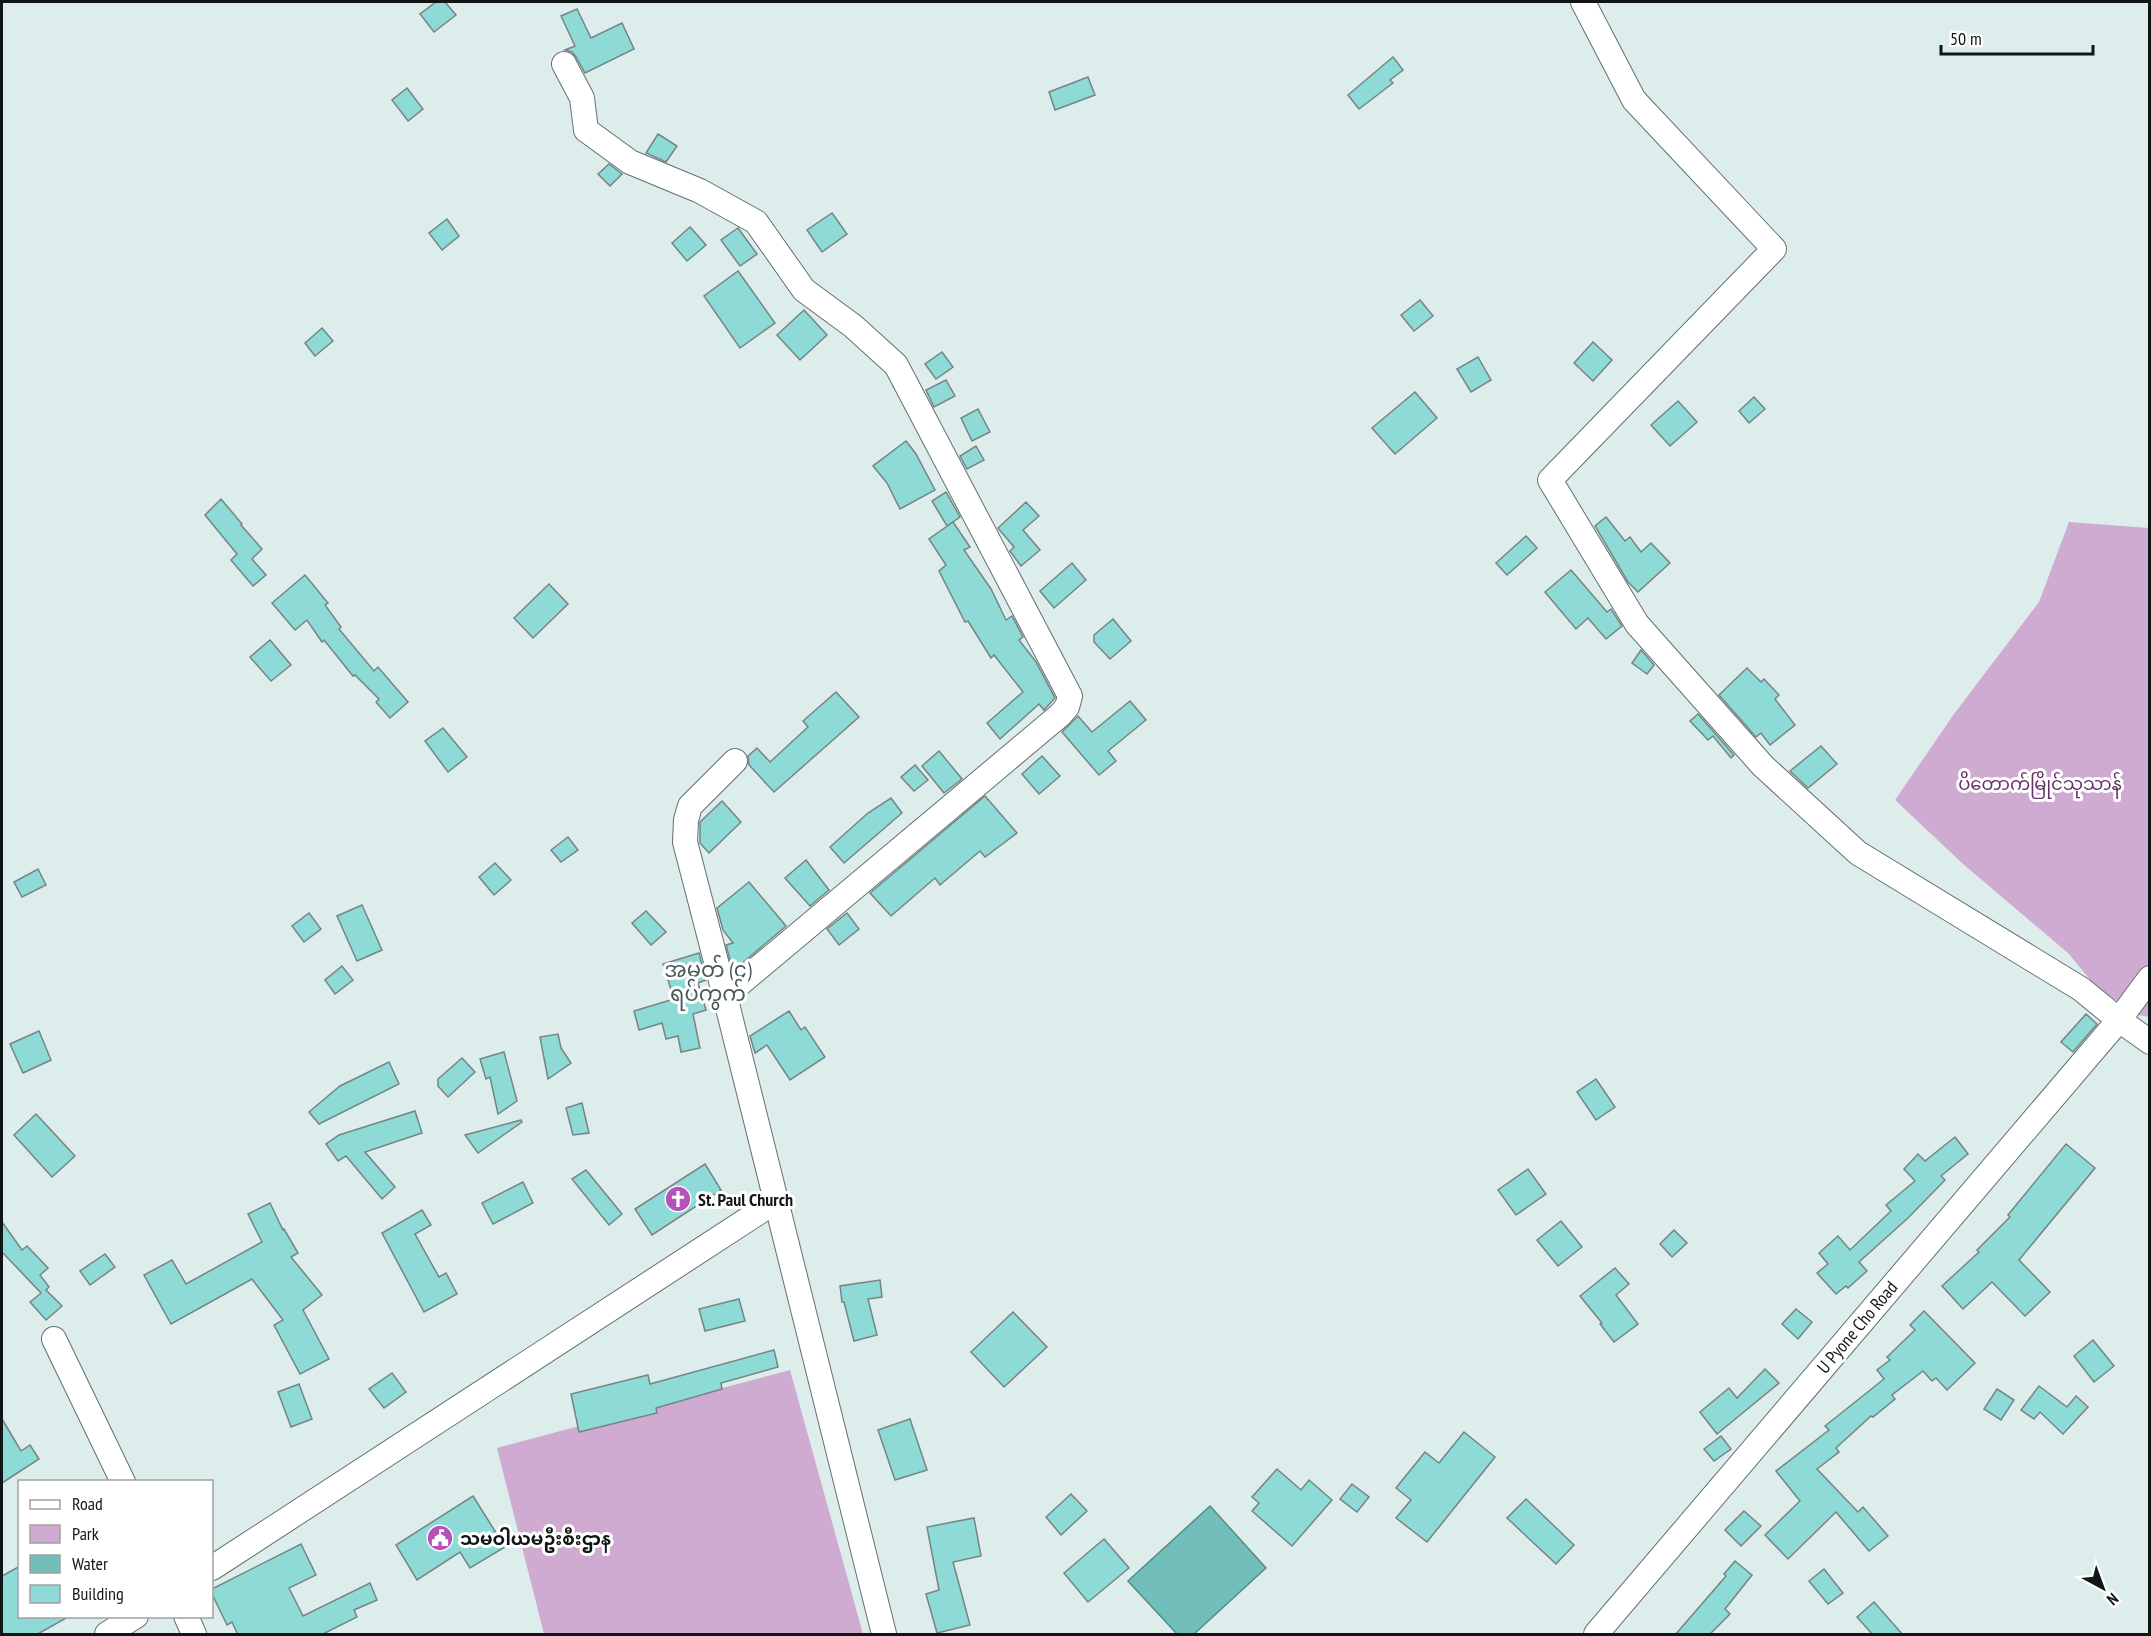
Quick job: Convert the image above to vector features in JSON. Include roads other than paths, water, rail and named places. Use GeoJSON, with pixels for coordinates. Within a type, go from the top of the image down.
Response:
{"type":"FeatureCollection","features":[{"type":"Feature","properties":{"kind":"street"},"geometry":{"type":"LineString","coordinates":[[1583,2],[1634,100],[1774,249],[1550,480],[1637,624],[1763,766],[1858,853],[2081,989],[2150,1042]]}},
{"type":"Feature","properties":{"kind":"street"},"geometry":{"type":"LineString","coordinates":[[564,64],[582,98],[586,130],[630,162],[700,191],[756,222],[804,290],[853,326],[896,365],[1070,696],[1068,707],[1060,715],[725,996]]}},
{"type":"Feature","properties":{"kind":"street"},"geometry":{"type":"LineString","coordinates":[[735,761],[690,806],[686,820],[685,842],[884,1635]]}},
{"type":"Feature","properties":{"kind":"street","name":"U Pyone Cho Road"},"geometry":{"type":"LineString","coordinates":[[1596,1635],[2119,1020],[2150,978]]}},
{"type":"Feature","properties":{"kind":"street"},"geometry":{"type":"LineString","coordinates":[[213,1567],[776,1201]]}},
{"type":"Feature","properties":{"kind":"street"},"geometry":{"type":"LineString","coordinates":[[54,1339],[122,1480]]}},
{"type":"Feature","properties":{"kind":"street"},"geometry":{"type":"LineString","coordinates":[[107,1635],[134,1618]]}},
{"type":"Feature","properties":{"kind":"street"},"geometry":{"type":"LineString","coordinates":[[186,1618],[194,1635]]}},
{"type":"Feature","properties":{"kind":"water"},"geometry":{"type":"Polygon","coordinates":[[[1210,1506],[1266,1568],[1194,1634],[1177,1634],[1128,1581],[1210,1506]]]}},
{"type":"Feature","properties":{"kind":"place","name":"St. Paul Church"},"geometry":{"type":"Point","coordinates":[678,1199]}},
{"type":"Feature","properties":{"kind":"place","name":"သမဝါယမဦးစီးဌာန"},"geometry":{"type":"Point","coordinates":[440,1538]}},
{"type":"Feature","properties":{"kind":"district","name":"အမှတ် (၄) ရပ်ကွက်"},"geometry":{"type":"Point","coordinates":[708,981]}},
{"type":"Feature","properties":{"kind":"park label","name":"ပိတောက်မြိုင်သုသာန်"},"geometry":{"type":"Point","coordinates":[2040,783]}}]}
